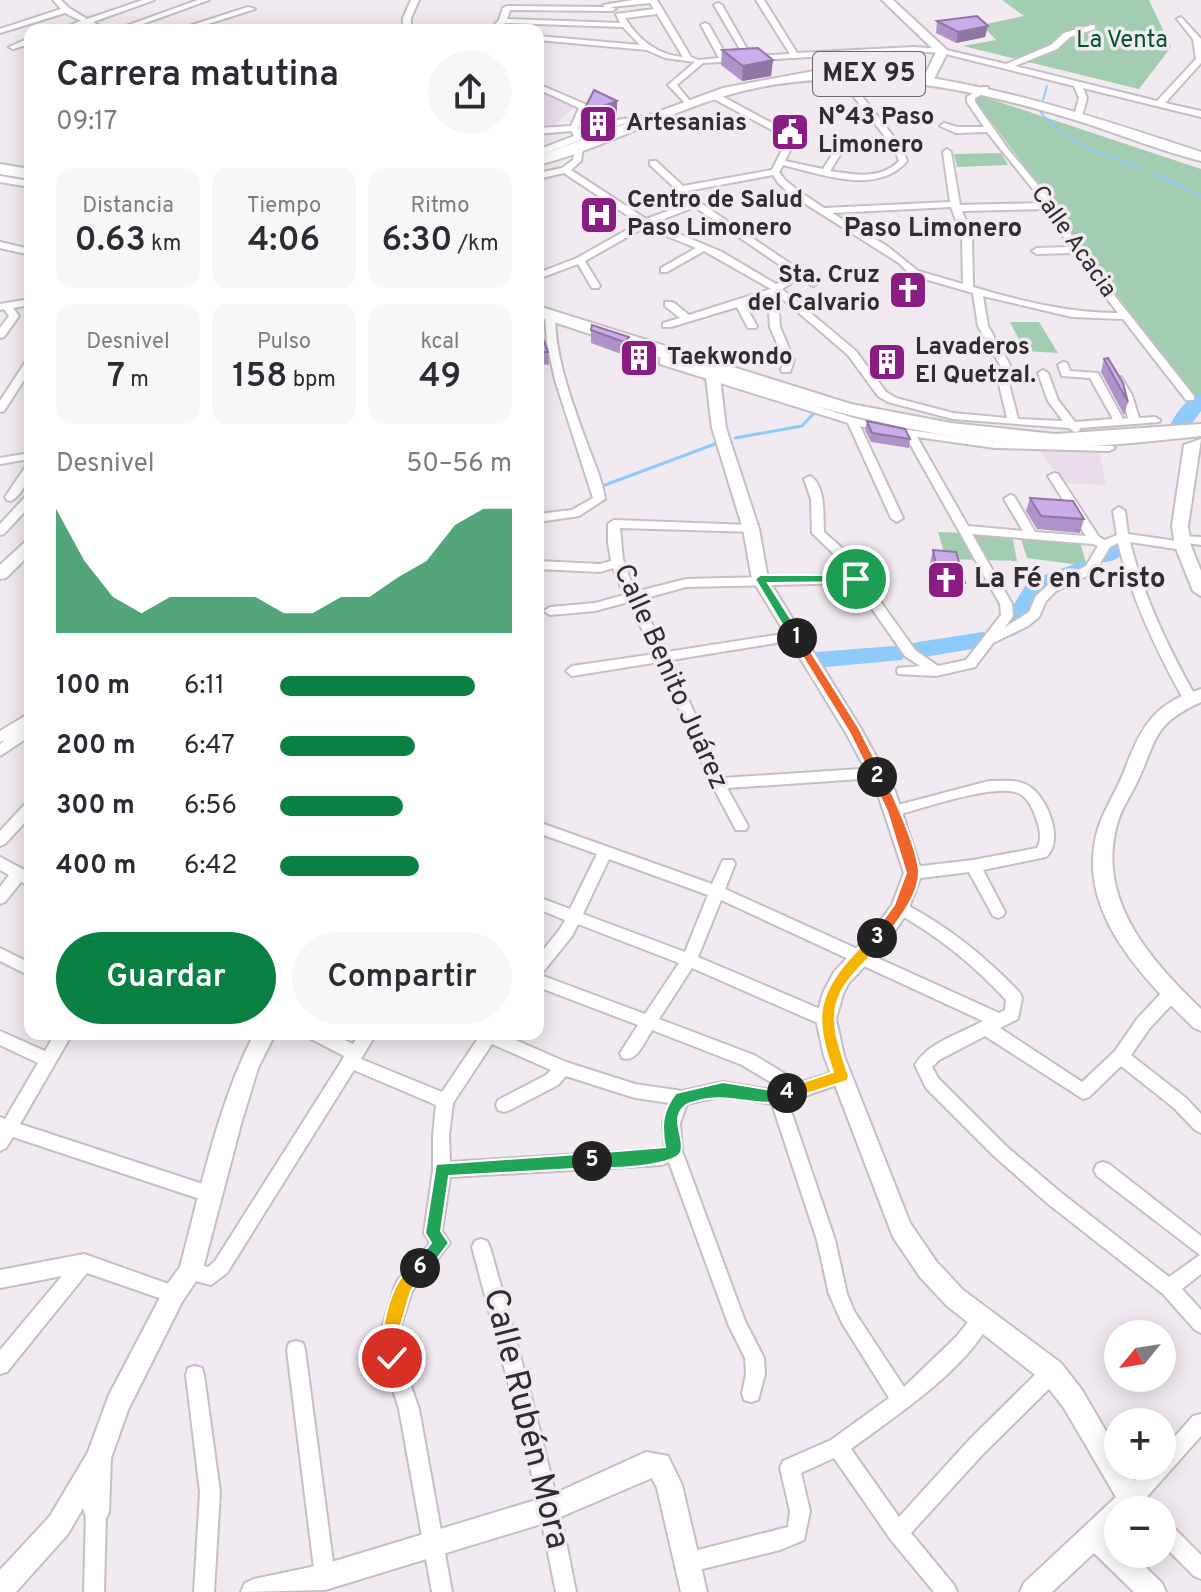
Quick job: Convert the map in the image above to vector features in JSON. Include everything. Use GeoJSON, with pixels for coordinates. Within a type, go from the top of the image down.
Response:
{"type":"FeatureCollection","features":[{"type":"Feature","properties":{"kind":"highway","name":"MEX 95"},"geometry":{"type":"LineString","coordinates":[[544,158],[715,96],[767,82],[825,75],[929,79],[985,89],[1201,157]]}},
{"type":"Feature","properties":{"kind":"highway"},"geometry":{"type":"LineString","coordinates":[[0,166],[24,170]]}},
{"type":"Feature","properties":{"kind":"highway"},"geometry":{"type":"LineString","coordinates":[[544,313],[812,399],[888,418],[1017,438],[1077,432],[1198,439]]}},
{"type":"Feature","properties":{"kind":"main road"},"geometry":{"type":"LineString","coordinates":[[887,0],[942,51],[929,79]]}},
{"type":"Feature","properties":{"kind":"street"},"geometry":{"type":"LineString","coordinates":[[57,0],[66,10],[92,24]]}},
{"type":"Feature","properties":{"kind":"street"},"geometry":{"type":"LineString","coordinates":[[78,24],[150,0]]}},
{"type":"Feature","properties":{"kind":"street"},"geometry":{"type":"LineString","coordinates":[[136,24],[205,0]]}},
{"type":"Feature","properties":{"kind":"street"},"geometry":{"type":"LineString","coordinates":[[407,24],[415,0]]}},
{"type":"Feature","properties":{"kind":"street"},"geometry":{"type":"LineString","coordinates":[[538,8],[548,0]]}},
{"type":"Feature","properties":{"kind":"street"},"geometry":{"type":"LineString","coordinates":[[500,24],[507,8],[607,5],[652,0],[688,59]]}},
{"type":"Feature","properties":{"kind":"street"},"geometry":{"type":"LineString","coordinates":[[760,0],[794,54]]}},
{"type":"Feature","properties":{"kind":"street"},"geometry":{"type":"LineString","coordinates":[[607,5],[624,25],[662,57],[701,61],[880,49],[942,51],[1201,114]]}},
{"type":"Feature","properties":{"kind":"street"},"geometry":{"type":"LineString","coordinates":[[718,5],[748,57]]}},
{"type":"Feature","properties":{"kind":"street"},"geometry":{"type":"LineString","coordinates":[[200,24],[251,9]]}},
{"type":"Feature","properties":{"kind":"street"},"geometry":{"type":"LineString","coordinates":[[0,31],[66,10]]}},
{"type":"Feature","properties":{"kind":"street"},"geometry":{"type":"LineString","coordinates":[[619,16],[660,11]]}},
{"type":"Feature","properties":{"kind":"street"},"geometry":{"type":"LineString","coordinates":[[1159,104],[1200,59],[1197,39],[1181,19]]}},
{"type":"Feature","properties":{"kind":"street"},"geometry":{"type":"LineString","coordinates":[[503,21],[624,25]]}},
{"type":"Feature","properties":{"kind":"street"},"geometry":{"type":"LineString","coordinates":[[705,25],[724,59]]}},
{"type":"Feature","properties":{"kind":"street"},"geometry":{"type":"LineString","coordinates":[[1005,67],[1054,47],[1067,35],[1092,27]]}},
{"type":"Feature","properties":{"kind":"street"},"geometry":{"type":"LineString","coordinates":[[544,39],[650,48]]}},
{"type":"Feature","properties":{"kind":"street"},"geometry":{"type":"LineString","coordinates":[[13,47],[24,43]]}},
{"type":"Feature","properties":{"kind":"street"},"geometry":{"type":"LineString","coordinates":[[689,105],[672,85],[701,61]]}},
{"type":"Feature","properties":{"kind":"street"},"geometry":{"type":"LineString","coordinates":[[678,190],[778,167],[826,171],[859,178],[882,176],[900,167],[903,161],[900,152],[857,95],[857,90],[830,82],[825,75]]}},
{"type":"Feature","properties":{"kind":"street"},"geometry":{"type":"LineString","coordinates":[[1078,85],[1083,98],[1083,107],[1078,116]]}},
{"type":"Feature","properties":{"kind":"street"},"geometry":{"type":"LineString","coordinates":[[544,89],[584,107],[574,128],[579,143],[577,161],[565,170],[544,175]]}},
{"type":"Feature","properties":{"kind":"street","name":"Calle Acacia"},"geometry":{"type":"LineString","coordinates":[[985,89],[971,97],[971,102],[1051,206],[1076,250],[1190,398]]}},
{"type":"Feature","properties":{"kind":"street"},"geometry":{"type":"LineString","coordinates":[[715,96],[787,135],[790,142],[778,167],[783,183],[898,257],[915,273],[973,292],[1075,315],[1126,316]]}},
{"type":"Feature","properties":{"kind":"street"},"geometry":{"type":"LineString","coordinates":[[944,126],[964,130],[990,129]]}},
{"type":"Feature","properties":{"kind":"street"},"geometry":{"type":"LineString","coordinates":[[544,130],[574,128]]}},
{"type":"Feature","properties":{"kind":"street"},"geometry":{"type":"LineString","coordinates":[[947,152],[956,206],[967,236],[973,292],[983,326],[1005,365],[1003,380],[1013,422]]}},
{"type":"Feature","properties":{"kind":"street"},"geometry":{"type":"LineString","coordinates":[[826,171],[836,155]]}},
{"type":"Feature","properties":{"kind":"street"},"geometry":{"type":"LineString","coordinates":[[653,163],[696,204],[813,283]]}},
{"type":"Feature","properties":{"kind":"street"},"geometry":{"type":"LineString","coordinates":[[565,170],[645,223],[704,247],[775,291],[852,353],[882,394],[892,400],[953,416],[1077,432],[1155,420]]}},
{"type":"Feature","properties":{"kind":"street"},"geometry":{"type":"LineString","coordinates":[[0,179],[24,183]]}},
{"type":"Feature","properties":{"kind":"street"},"geometry":{"type":"LineString","coordinates":[[544,274],[580,260],[645,223],[696,204]]}},
{"type":"Feature","properties":{"kind":"street"},"geometry":{"type":"LineString","coordinates":[[823,211],[1051,206]]}},
{"type":"Feature","properties":{"kind":"street"},"geometry":{"type":"LineString","coordinates":[[0,245],[24,251]]}},
{"type":"Feature","properties":{"kind":"street"},"geometry":{"type":"LineString","coordinates":[[664,270],[704,247]]}},
{"type":"Feature","properties":{"kind":"street"},"geometry":{"type":"LineString","coordinates":[[1037,251],[1076,250]]}},
{"type":"Feature","properties":{"kind":"street"},"geometry":{"type":"LineString","coordinates":[[580,260],[595,286]]}},
{"type":"Feature","properties":{"kind":"street"},"geometry":{"type":"LineString","coordinates":[[915,273],[919,298]]}},
{"type":"Feature","properties":{"kind":"street"},"geometry":{"type":"LineString","coordinates":[[667,325],[775,291],[800,274]]}},
{"type":"Feature","properties":{"kind":"street"},"geometry":{"type":"LineString","coordinates":[[775,291],[775,327],[789,360],[786,370]]}},
{"type":"Feature","properties":{"kind":"street"},"geometry":{"type":"LineString","coordinates":[[4,307],[24,303]]}},
{"type":"Feature","properties":{"kind":"street"},"geometry":{"type":"LineString","coordinates":[[669,304],[687,319]]}},
{"type":"Feature","properties":{"kind":"street"},"geometry":{"type":"LineString","coordinates":[[740,304],[752,326]]}},
{"type":"Feature","properties":{"kind":"street"},"geometry":{"type":"LineString","coordinates":[[0,335],[14,316],[4,307]]}},
{"type":"Feature","properties":{"kind":"street"},"geometry":{"type":"LineString","coordinates":[[544,313],[575,428],[598,488],[599,499],[575,513],[544,517]]}},
{"type":"Feature","properties":{"kind":"street"},"geometry":{"type":"LineString","coordinates":[[666,351],[664,362],[852,421],[995,445],[1109,448]]}},
{"type":"Feature","properties":{"kind":"street"},"geometry":{"type":"LineString","coordinates":[[1063,365],[1066,374],[1094,375],[1120,423]]}},
{"type":"Feature","properties":{"kind":"street"},"geometry":{"type":"LineString","coordinates":[[1112,371],[1127,395],[1135,422]]}},
{"type":"Feature","properties":{"kind":"street"},"geometry":{"type":"LineString","coordinates":[[0,409],[24,372]]}},
{"type":"Feature","properties":{"kind":"street"},"geometry":{"type":"LineString","coordinates":[[1043,373],[1053,401],[1077,432]]}},
{"type":"Feature","properties":{"kind":"street"},"geometry":{"type":"LineString","coordinates":[[713,378],[721,439],[728,449],[751,529],[760,579],[854,731],[894,811],[913,873],[900,908],[833,993],[826,1019],[828,1036],[842,1076],[901,1229],[928,1269],[955,1298],[1052,1372],[1073,1399],[1122,1496]]}},
{"type":"Feature","properties":{"kind":"street"},"geometry":{"type":"LineString","coordinates":[[852,421],[897,518]]}},
{"type":"Feature","properties":{"kind":"street"},"geometry":{"type":"LineString","coordinates":[[903,671],[936,671],[970,664],[1007,616],[1006,604],[909,433]]}},
{"type":"Feature","properties":{"kind":"street"},"geometry":{"type":"LineString","coordinates":[[1198,439],[1180,526],[1182,543],[1200,585]]}},
{"type":"Feature","properties":{"kind":"street"},"geometry":{"type":"LineString","coordinates":[[0,461],[24,457]]}},
{"type":"Feature","properties":{"kind":"street"},"geometry":{"type":"LineString","coordinates":[[5,498],[24,475]]}},
{"type":"Feature","properties":{"kind":"street"},"geometry":{"type":"LineString","coordinates":[[1054,476],[1100,542]]}},
{"type":"Feature","properties":{"kind":"street"},"geometry":{"type":"LineString","coordinates":[[810,479],[817,499],[818,533],[838,551],[910,653],[936,671]]}},
{"type":"Feature","properties":{"kind":"street"},"geometry":{"type":"LineString","coordinates":[[1010,499],[1031,535]]}},
{"type":"Feature","properties":{"kind":"street"},"geometry":{"type":"LineString","coordinates":[[0,531],[24,504]]}},
{"type":"Feature","properties":{"kind":"street"},"geometry":{"type":"LineString","coordinates":[[1119,511],[1130,572],[1142,606],[1195,697],[1170,713],[1146,737],[1132,776],[1110,818],[1103,847],[1109,907],[1151,972],[1201,1022]]}},
{"type":"Feature","properties":{"kind":"street","name":"Calle Benito Juárez"},"geometry":{"type":"LineString","coordinates":[[741,826],[718,783],[663,657],[617,563],[612,541],[614,524],[751,529]]}},
{"type":"Feature","properties":{"kind":"street"},"geometry":{"type":"LineString","coordinates":[[966,530],[1100,542],[1123,537],[1182,543],[1201,541]]}},
{"type":"Feature","properties":{"kind":"street"},"geometry":{"type":"LineString","coordinates":[[991,640],[1035,614],[1040,599],[1052,588],[1091,569],[1100,542]]}},
{"type":"Feature","properties":{"kind":"street"},"geometry":{"type":"LineString","coordinates":[[0,574],[24,551]]}},
{"type":"Feature","properties":{"kind":"street"},"geometry":{"type":"LineString","coordinates":[[544,565],[600,568],[617,563]]}},
{"type":"Feature","properties":{"kind":"street"},"geometry":{"type":"LineString","coordinates":[[550,611],[595,607],[686,583],[856,579]]}},
{"type":"Feature","properties":{"kind":"street"},"geometry":{"type":"LineString","coordinates":[[572,671],[795,636]]}},
{"type":"Feature","properties":{"kind":"street"},"geometry":{"type":"LineString","coordinates":[[0,737],[24,722]]}},
{"type":"Feature","properties":{"kind":"street"},"geometry":{"type":"LineString","coordinates":[[0,751],[24,733]]}},
{"type":"Feature","properties":{"kind":"street"},"geometry":{"type":"LineString","coordinates":[[718,783],[875,773]]}},
{"type":"Feature","properties":{"kind":"street"},"geometry":{"type":"LineString","coordinates":[[894,811],[989,786],[1023,789],[1039,808],[1049,839],[1047,848],[1041,853],[913,873]]}},
{"type":"Feature","properties":{"kind":"street"},"geometry":{"type":"LineString","coordinates":[[0,840],[24,814]]}},
{"type":"Feature","properties":{"kind":"street"},"geometry":{"type":"LineString","coordinates":[[544,829],[717,892],[860,956],[992,1023],[1083,1092],[1121,1056],[1143,1024],[1171,994]]}},
{"type":"Feature","properties":{"kind":"street"},"geometry":{"type":"LineString","coordinates":[[544,959],[575,917],[605,852]]}},
{"type":"Feature","properties":{"kind":"street"},"geometry":{"type":"LineString","coordinates":[[0,863],[24,877],[0,898]]}},
{"type":"Feature","properties":{"kind":"street"},"geometry":{"type":"LineString","coordinates":[[628,1053],[689,960],[728,864]]}},
{"type":"Feature","properties":{"kind":"street"},"geometry":{"type":"LineString","coordinates":[[973,866],[998,912]]}},
{"type":"Feature","properties":{"kind":"street"},"geometry":{"type":"LineString","coordinates":[[544,905],[689,960],[826,1019]]}},
{"type":"Feature","properties":{"kind":"street"},"geometry":{"type":"LineString","coordinates":[[900,908],[923,919],[970,954],[1014,998],[1012,1014],[933,1055],[923,1065],[932,1083],[1000,1151],[1053,1197],[1169,1288],[1201,1324]]}},
{"type":"Feature","properties":{"kind":"street"},"geometry":{"type":"LineString","coordinates":[[0,954],[24,967]]}},
{"type":"Feature","properties":{"kind":"street"},"geometry":{"type":"LineString","coordinates":[[544,982],[748,1060],[796,1089]]}},
{"type":"Feature","properties":{"kind":"street"},"geometry":{"type":"LineString","coordinates":[[0,1038],[48,1060]]}},
{"type":"Feature","properties":{"kind":"street"},"geometry":{"type":"LineString","coordinates":[[60,1040],[3,1132],[212,1195]]}},
{"type":"Feature","properties":{"kind":"street"},"geometry":{"type":"LineString","coordinates":[[2,1584],[59,1525],[98,1458],[118,1404],[174,1294],[190,1272],[248,1067],[262,1040]]}},
{"type":"Feature","properties":{"kind":"street"},"geometry":{"type":"LineString","coordinates":[[326,1040],[351,1057],[445,1101]]}},
{"type":"Feature","properties":{"kind":"street"},"geometry":{"type":"LineString","coordinates":[[190,1272],[211,1276],[221,1267],[364,1040]]}},
{"type":"Feature","properties":{"kind":"street"},"geometry":{"type":"LineString","coordinates":[[442,1592],[409,1409],[392,1358],[391,1328],[404,1286],[441,1243],[433,1233],[442,1170],[441,1135],[445,1101],[485,1040]]}},
{"type":"Feature","properties":{"kind":"street"},"geometry":{"type":"LineString","coordinates":[[499,1040],[563,1068],[635,1091],[682,1098],[723,1089],[778,1098],[796,1089],[842,1076]]}},
{"type":"Feature","properties":{"kind":"street"},"geometry":{"type":"LineString","coordinates":[[1121,1056],[1180,1103],[1201,1125]]}},
{"type":"Feature","properties":{"kind":"street"},"geometry":{"type":"LineString","coordinates":[[504,1105],[552,1080],[563,1068]]}},
{"type":"Feature","properties":{"kind":"street"},"geometry":{"type":"LineString","coordinates":[[682,1098],[672,1110],[669,1128],[674,1151],[738,1326],[752,1350],[759,1371],[751,1393]]}},
{"type":"Feature","properties":{"kind":"street"},"geometry":{"type":"LineString","coordinates":[[778,1098],[826,1240],[838,1294],[848,1317],[901,1400]]}},
{"type":"Feature","properties":{"kind":"street"},"geometry":{"type":"LineString","coordinates":[[442,1170],[662,1157],[674,1151]]}},
{"type":"Feature","properties":{"kind":"street"},"geometry":{"type":"LineString","coordinates":[[1103,1170],[1201,1247]]}},
{"type":"Feature","properties":{"kind":"street","name":"Calle Rubén Mora"},"geometry":{"type":"LineString","coordinates":[[481,1247],[527,1410],[551,1508],[566,1592]]}},
{"type":"Feature","properties":{"kind":"street"},"geometry":{"type":"LineString","coordinates":[[0,1279],[84,1263],[174,1294]]}},
{"type":"Feature","properties":{"kind":"street"},"geometry":{"type":"LineString","coordinates":[[0,1365],[84,1263]]}},
{"type":"Feature","properties":{"kind":"street"},"geometry":{"type":"LineString","coordinates":[[1169,1288],[1201,1263]]}},
{"type":"Feature","properties":{"kind":"street"},"geometry":{"type":"LineString","coordinates":[[686,1563],[797,1533],[800,1511],[790,1468],[838,1447],[921,1386],[963,1344],[983,1317]]}},
{"type":"Feature","properties":{"kind":"street"},"geometry":{"type":"LineString","coordinates":[[296,1350],[325,1577]]}},
{"type":"Feature","properties":{"kind":"street"},"geometry":{"type":"LineString","coordinates":[[898,1533],[977,1446],[1052,1372]]}},
{"type":"Feature","properties":{"kind":"street"},"geometry":{"type":"LineString","coordinates":[[195,1375],[210,1492],[204,1592]]}},
{"type":"Feature","properties":{"kind":"street"},"geometry":{"type":"LineString","coordinates":[[1176,1450],[1200,1423]]}},
{"type":"Feature","properties":{"kind":"street"},"geometry":{"type":"LineString","coordinates":[[838,1447],[898,1533],[947,1592]]}},
{"type":"Feature","properties":{"kind":"street"},"geometry":{"type":"LineString","coordinates":[[94,1592],[98,1458]]}},
{"type":"Feature","properties":{"kind":"street"},"geometry":{"type":"LineString","coordinates":[[254,1592],[325,1577],[434,1546],[551,1508],[646,1465],[659,1465],[669,1485],[694,1592]]}},
{"type":"Feature","properties":{"kind":"street"},"geometry":{"type":"LineString","coordinates":[[1138,1496],[1151,1480]]}},
{"type":"Feature","properties":{"kind":"street"},"geometry":{"type":"LineString","coordinates":[[1033,1592],[1104,1530]]}},
{"type":"Feature","properties":{"kind":"street"},"geometry":{"type":"LineString","coordinates":[[1096,1537],[1153,1592]]}},
{"type":"Feature","properties":{"kind":"street"},"geometry":{"type":"LineString","coordinates":[[1176,1544],[1201,1569]]}},
{"type":"Feature","properties":{"kind":"shaded area"},"geometry":{"type":"Polygon","coordinates":[[[544,93],[577,105],[555,124],[544,125],[544,93]]]}},
{"type":"Feature","properties":{"kind":"shaded area"},"geometry":{"type":"Polygon","coordinates":[[[1099,449],[1106,485],[1063,483],[1039,450],[1099,449]]]}},
{"type":"Feature","properties":{"kind":"green space","name":"La Venta"},"geometry":{"type":"Polygon","coordinates":[[[1002,0],[1149,0],[1171,47],[1139,89],[963,46],[996,40],[982,25],[1024,16],[1002,0]]]}},
{"type":"Feature","properties":{"kind":"green space"},"geometry":{"type":"Polygon","coordinates":[[[981,96],[1201,169],[1201,403],[1196,404],[1120,299],[1084,257],[1064,219],[975,100],[981,96]]]}},
{"type":"Feature","properties":{"kind":"green space"},"geometry":{"type":"Polygon","coordinates":[[[1001,153],[1008,165],[957,167],[954,154],[1001,153]]]}},
{"type":"Feature","properties":{"kind":"green space"},"geometry":{"type":"Polygon","coordinates":[[[1010,322],[1039,322],[1058,353],[1025,351],[1010,322]]]}},
{"type":"Feature","properties":{"kind":"green space"},"geometry":{"type":"Polygon","coordinates":[[[938,532],[1012,535],[1017,561],[946,559],[938,532]]]}},
{"type":"Feature","properties":{"kind":"green space"},"geometry":{"type":"Polygon","coordinates":[[[1020,536],[1080,542],[1087,566],[1027,558],[1020,536]]]}},
{"type":"Feature","properties":{"kind":"building"},"geometry":{"type":"Polygon","coordinates":[[[977,16],[988,26],[958,32],[937,21],[977,16]]]}},
{"type":"Feature","properties":{"kind":"building"},"geometry":{"type":"Polygon","coordinates":[[[758,48],[773,60],[743,66],[722,50],[758,48]]]}},
{"type":"Feature","properties":{"kind":"building"},"geometry":{"type":"Polygon","coordinates":[[[594,90],[617,101],[582,114],[594,90]]]}},
{"type":"Feature","properties":{"kind":"building"},"geometry":{"type":"Polygon","coordinates":[[[901,273],[910,273],[914,290],[906,290],[901,273]]]}},
{"type":"Feature","properties":{"kind":"building"},"geometry":{"type":"Polygon","coordinates":[[[592,325],[629,337],[624,342],[591,330],[592,325]]]}},
{"type":"Feature","properties":{"kind":"building"},"geometry":{"type":"Polygon","coordinates":[[[1108,358],[1123,383],[1128,402],[1104,359],[1108,358]]]}},
{"type":"Feature","properties":{"kind":"building"},"geometry":{"type":"Polygon","coordinates":[[[867,421],[905,429],[910,439],[872,433],[867,421]]]}},
{"type":"Feature","properties":{"kind":"building"},"geometry":{"type":"Polygon","coordinates":[[[1030,498],[1073,501],[1084,519],[1041,516],[1030,498]]]}},
{"type":"Feature","properties":{"kind":"building"},"geometry":{"type":"Polygon","coordinates":[[[933,550],[956,552],[965,583],[940,582],[933,550]]]}},
{"type":"Feature","properties":{"kind":"waterway"},"geometry":{"type":"LineString","coordinates":[[1043,100],[1047,86]]}},
{"type":"Feature","properties":{"kind":"waterway"},"geometry":{"type":"LineString","coordinates":[[1039,110],[1072,140],[1141,168]]}},
{"type":"Feature","properties":{"kind":"waterway"},"geometry":{"type":"LineString","coordinates":[[1155,174],[1201,196]]}},
{"type":"Feature","properties":{"kind":"waterway"},"geometry":{"type":"LineString","coordinates":[[1178,429],[1184,416],[1201,400]]}},
{"type":"Feature","properties":{"kind":"waterway"},"geometry":{"type":"LineString","coordinates":[[735,438],[802,426],[814,413]]}},
{"type":"Feature","properties":{"kind":"waterway"},"geometry":{"type":"LineString","coordinates":[[605,485],[715,444]]}},
{"type":"Feature","properties":{"kind":"waterway"},"geometry":{"type":"LineString","coordinates":[[1106,556],[1122,543]]}},
{"type":"Feature","properties":{"kind":"waterway"},"geometry":{"type":"LineString","coordinates":[[1007,630],[1013,626],[1036,586],[1083,568]]}},
{"type":"Feature","properties":{"kind":"waterway"},"geometry":{"type":"LineString","coordinates":[[918,650],[983,640]]}},
{"type":"Feature","properties":{"kind":"waterway"},"geometry":{"type":"LineString","coordinates":[[816,660],[894,654]]}},
{"type":"Feature","properties":{"kind":"place","name":"Artesanias"},"geometry":{"type":"Point","coordinates":[598,124]}},
{"type":"Feature","properties":{"kind":"place","name":"N°43 Paso Limonero"},"geometry":{"type":"Point","coordinates":[790,132]}},
{"type":"Feature","properties":{"kind":"place","name":"Centro de Salud Paso Limonero"},"geometry":{"type":"Point","coordinates":[599,215]}},
{"type":"Feature","properties":{"kind":"place","name":"Sta. Cruz del Calvario"},"geometry":{"type":"Point","coordinates":[908,290]}},
{"type":"Feature","properties":{"kind":"place","name":"Taekwondo"},"geometry":{"type":"Point","coordinates":[639,358]}},
{"type":"Feature","properties":{"kind":"place","name":"Lavaderos El Quetzal."},"geometry":{"type":"Point","coordinates":[887,362]}},
{"type":"Feature","properties":{"kind":"place","name":"La Fé en Cristo"},"geometry":{"type":"Point","coordinates":[946,580]}},
{"type":"Feature","properties":{"kind":"district","name":"Paso Limonero"},"geometry":{"type":"Point","coordinates":[933,229]}},
{"type":"Feature","properties":{"kind":"route"},"geometry":{"type":"LineString","coordinates":[[392,1358],[391,1328],[404,1286],[441,1243],[433,1233],[442,1170],[662,1157],[674,1151],[669,1128],[672,1110],[682,1098],[723,1089],[778,1098],[796,1089],[842,1076],[828,1036],[826,1019],[833,993],[841,978],[882,934],[900,908],[913,873],[886,791],[815,665],[760,579],[856,579]]}}]}
